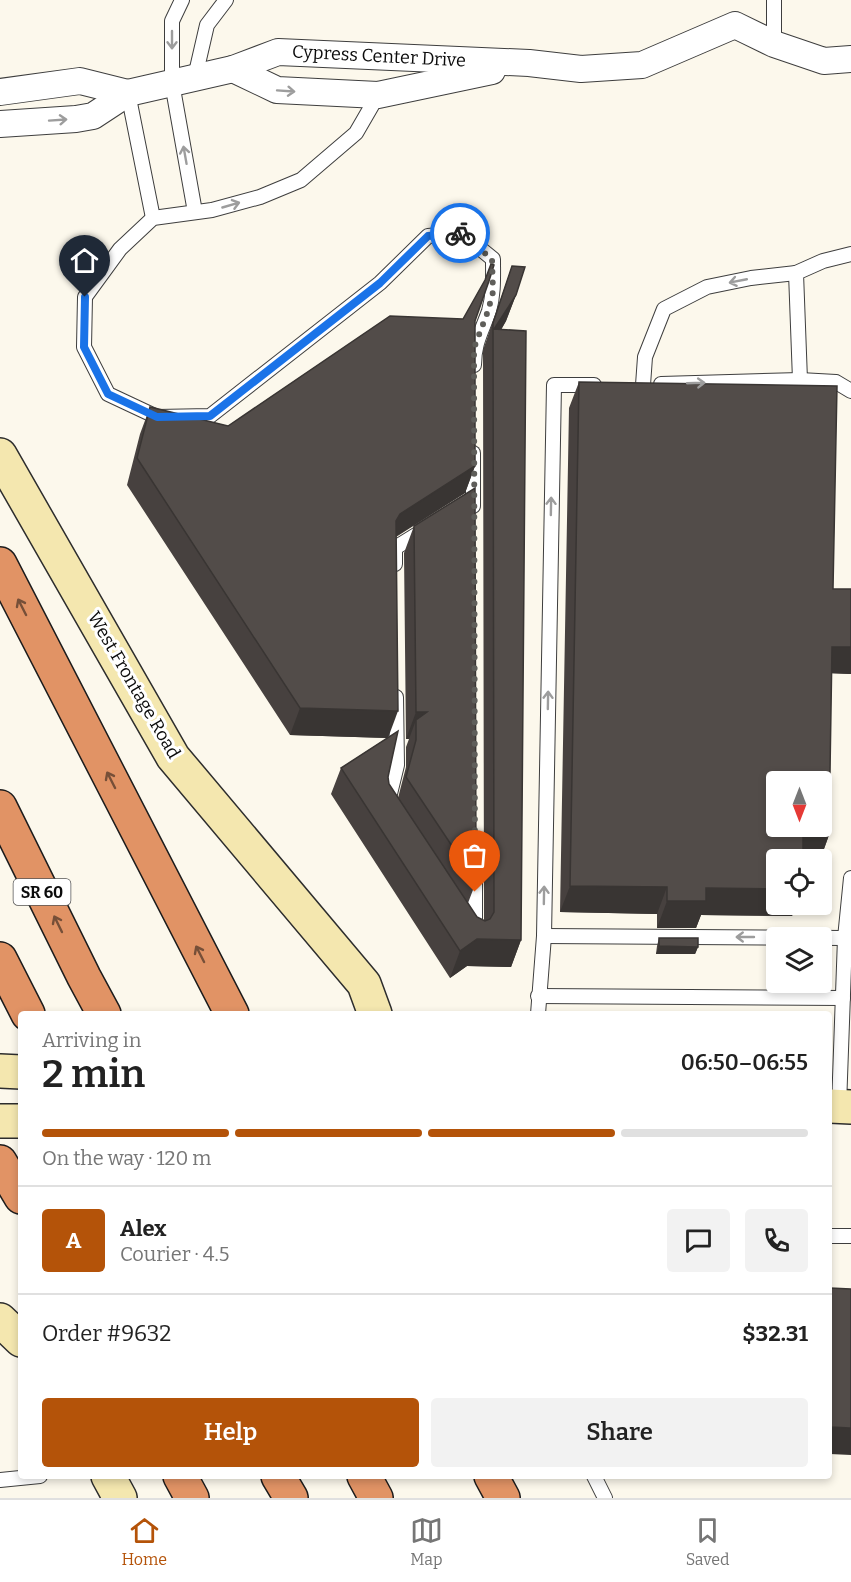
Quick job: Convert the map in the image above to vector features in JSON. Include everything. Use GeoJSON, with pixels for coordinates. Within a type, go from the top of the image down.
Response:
{"type":"FeatureCollection","features":[{"type":"Feature","properties":{"kind":"highway"},"geometry":{"type":"LineString","coordinates":[[0,564],[230,1010]]}},
{"type":"Feature","properties":{"kind":"highway","name":"SR 60"},"geometry":{"type":"LineString","coordinates":[[0,807],[102,1011]]}},
{"type":"Feature","properties":{"kind":"highway"},"geometry":{"type":"LineString","coordinates":[[5,968],[26,1011]]}},
{"type":"Feature","properties":{"kind":"highway"},"geometry":{"type":"LineString","coordinates":[[0,1162],[18,1193]]}},
{"type":"Feature","properties":{"kind":"highway"},"geometry":{"type":"LineString","coordinates":[[182,1479],[192,1498]]}},
{"type":"Feature","properties":{"kind":"highway"},"geometry":{"type":"LineString","coordinates":[[280,1479],[291,1498]]}},
{"type":"Feature","properties":{"kind":"highway"},"geometry":{"type":"LineString","coordinates":[[366,1479],[376,1498]]}},
{"type":"Feature","properties":{"kind":"highway"},"geometry":{"type":"LineString","coordinates":[[493,1479],[503,1498]]}},
{"type":"Feature","properties":{"kind":"street","name":"Cypress Center Drive"},"geometry":{"type":"LineString","coordinates":[[0,124],[93,116],[129,93],[233,69],[278,52],[529,63],[581,69],[642,65],[735,25],[774,44],[824,61],[851,59]]}},
{"type":"Feature","properties":{"kind":"street","name":"Cypress Center Drive"},"geometry":{"type":"LineString","coordinates":[[233,69],[277,90],[378,95],[529,63]]}},
{"type":"Feature","properties":{"kind":"street","name":"Cypress Center Drive"},"geometry":{"type":"LineString","coordinates":[[0,92],[80,81],[129,93]]}},
{"type":"Feature","properties":{"kind":"street","name":"West Frontage Road"},"geometry":{"type":"LineString","coordinates":[[0,455],[173,757],[364,984],[374,1011]]}},
{"type":"Feature","properties":{"kind":"street"},"geometry":{"type":"LineString","coordinates":[[0,1071],[18,1071]]}},
{"type":"Feature","properties":{"kind":"street"},"geometry":{"type":"LineString","coordinates":[[0,1121],[18,1121]]}},
{"type":"Feature","properties":{"kind":"street"},"geometry":{"type":"LineString","coordinates":[[0,1320],[18,1337]]}},
{"type":"Feature","properties":{"kind":"street"},"geometry":{"type":"LineString","coordinates":[[110,1479],[120,1498]]}},
{"type":"Feature","properties":{"kind":"lane"},"geometry":{"type":"LineString","coordinates":[[182,0],[172,21],[183,80],[195,212]]}},
{"type":"Feature","properties":{"kind":"lane"},"geometry":{"type":"LineString","coordinates":[[183,80],[207,25],[226,0]]}},
{"type":"Feature","properties":{"kind":"lane"},"geometry":{"type":"LineString","coordinates":[[774,0],[774,44]]}},
{"type":"Feature","properties":{"kind":"lane"},"geometry":{"type":"LineString","coordinates":[[129,93],[153,218]]}},
{"type":"Feature","properties":{"kind":"lane"},"geometry":{"type":"LineString","coordinates":[[378,95],[356,133],[301,180],[260,196],[212,210],[153,218],[120,249],[85,297],[84,347],[108,394],[157,417],[210,416],[380,283],[428,236],[461,233],[492,259],[493,292],[474,348],[474,383]]}},
{"type":"Feature","properties":{"kind":"lane"},"geometry":{"type":"LineString","coordinates":[[851,254],[823,261],[796,273],[751,278],[707,287],[664,309],[645,357],[638,385],[800,380],[836,382],[851,391]]}},
{"type":"Feature","properties":{"kind":"lane"},"geometry":{"type":"LineString","coordinates":[[796,273],[800,380]]}},
{"type":"Feature","properties":{"kind":"lane"},"geometry":{"type":"LineString","coordinates":[[538,1011],[544,936],[554,385],[610,385]]}},
{"type":"Feature","properties":{"kind":"lane"},"geometry":{"type":"LineString","coordinates":[[473,523],[468,502],[474,441]]}},
{"type":"Feature","properties":{"kind":"lane"},"geometry":{"type":"LineString","coordinates":[[395,582],[395,548],[434,523]]}},
{"type":"Feature","properties":{"kind":"lane"},"geometry":{"type":"LineString","coordinates":[[393,816],[387,806],[397,765],[396,685]]}},
{"type":"Feature","properties":{"kind":"lane"},"geometry":{"type":"LineString","coordinates":[[462,920],[475,939],[475,855]]}},
{"type":"Feature","properties":{"kind":"lane"},"geometry":{"type":"LineString","coordinates":[[840,1107],[845,938],[851,878]]}},
{"type":"Feature","properties":{"kind":"lane"},"geometry":{"type":"LineString","coordinates":[[544,936],[845,938]]}},
{"type":"Feature","properties":{"kind":"lane"},"geometry":{"type":"LineString","coordinates":[[538,996],[843,998]]}},
{"type":"Feature","properties":{"kind":"lane"},"geometry":{"type":"LineString","coordinates":[[832,1236],[851,1236]]}},
{"type":"Feature","properties":{"kind":"lane"},"geometry":{"type":"LineString","coordinates":[[0,1480],[18,1478]]}},
{"type":"Feature","properties":{"kind":"lane"},"geometry":{"type":"LineString","coordinates":[[596,1479],[605,1498]]}},
{"type":"Feature","properties":{"kind":"building"},"geometry":{"type":"Polygon","coordinates":[[[491,264],[494,265],[475,321],[475,466],[400,514],[396,521],[398,711],[300,708],[137,458],[150,407],[228,426],[390,316],[463,319],[485,280],[491,264]]]}},
{"type":"Feature","properties":{"kind":"building"},"geometry":{"type":"Polygon","coordinates":[[[512,266],[525,267],[516,295],[494,329],[526,331],[521,940],[477,939],[460,951],[341,768],[398,731],[388,777],[389,784],[477,917],[485,921],[490,919],[494,912],[493,323],[512,266]]]}},
{"type":"Feature","properties":{"kind":"building"},"geometry":{"type":"Polygon","coordinates":[[[579,382],[837,386],[833,589],[851,589],[851,647],[832,647],[830,771],[766,771],[766,837],[803,837],[803,849],[766,849],[766,889],[706,888],[706,901],[667,901],[667,887],[570,886],[579,382]]]}},
{"type":"Feature","properties":{"kind":"building"},"geometry":{"type":"Polygon","coordinates":[[[475,488],[476,882],[406,777],[416,740],[416,720],[427,712],[416,712],[414,526],[475,488]]]}},
{"type":"Feature","properties":{"kind":"building"},"geometry":{"type":"Polygon","coordinates":[[[659,938],[698,938],[698,947],[659,946],[659,938]]]}},
{"type":"Feature","properties":{"kind":"building"},"geometry":{"type":"Polygon","coordinates":[[[832,1288],[851,1289],[851,1428],[832,1427],[832,1288]]]}},
{"type":"Feature","properties":{"kind":"way so far"},"geometry":{"type":"LineString","coordinates":[[460,233],[492,259],[493,292],[474,348],[475,892]]}},
{"type":"Feature","properties":{"kind":"route"},"geometry":{"type":"LineString","coordinates":[[85,297],[84,347],[108,394],[157,417],[210,416],[380,283],[428,236],[460,233]]}}]}
